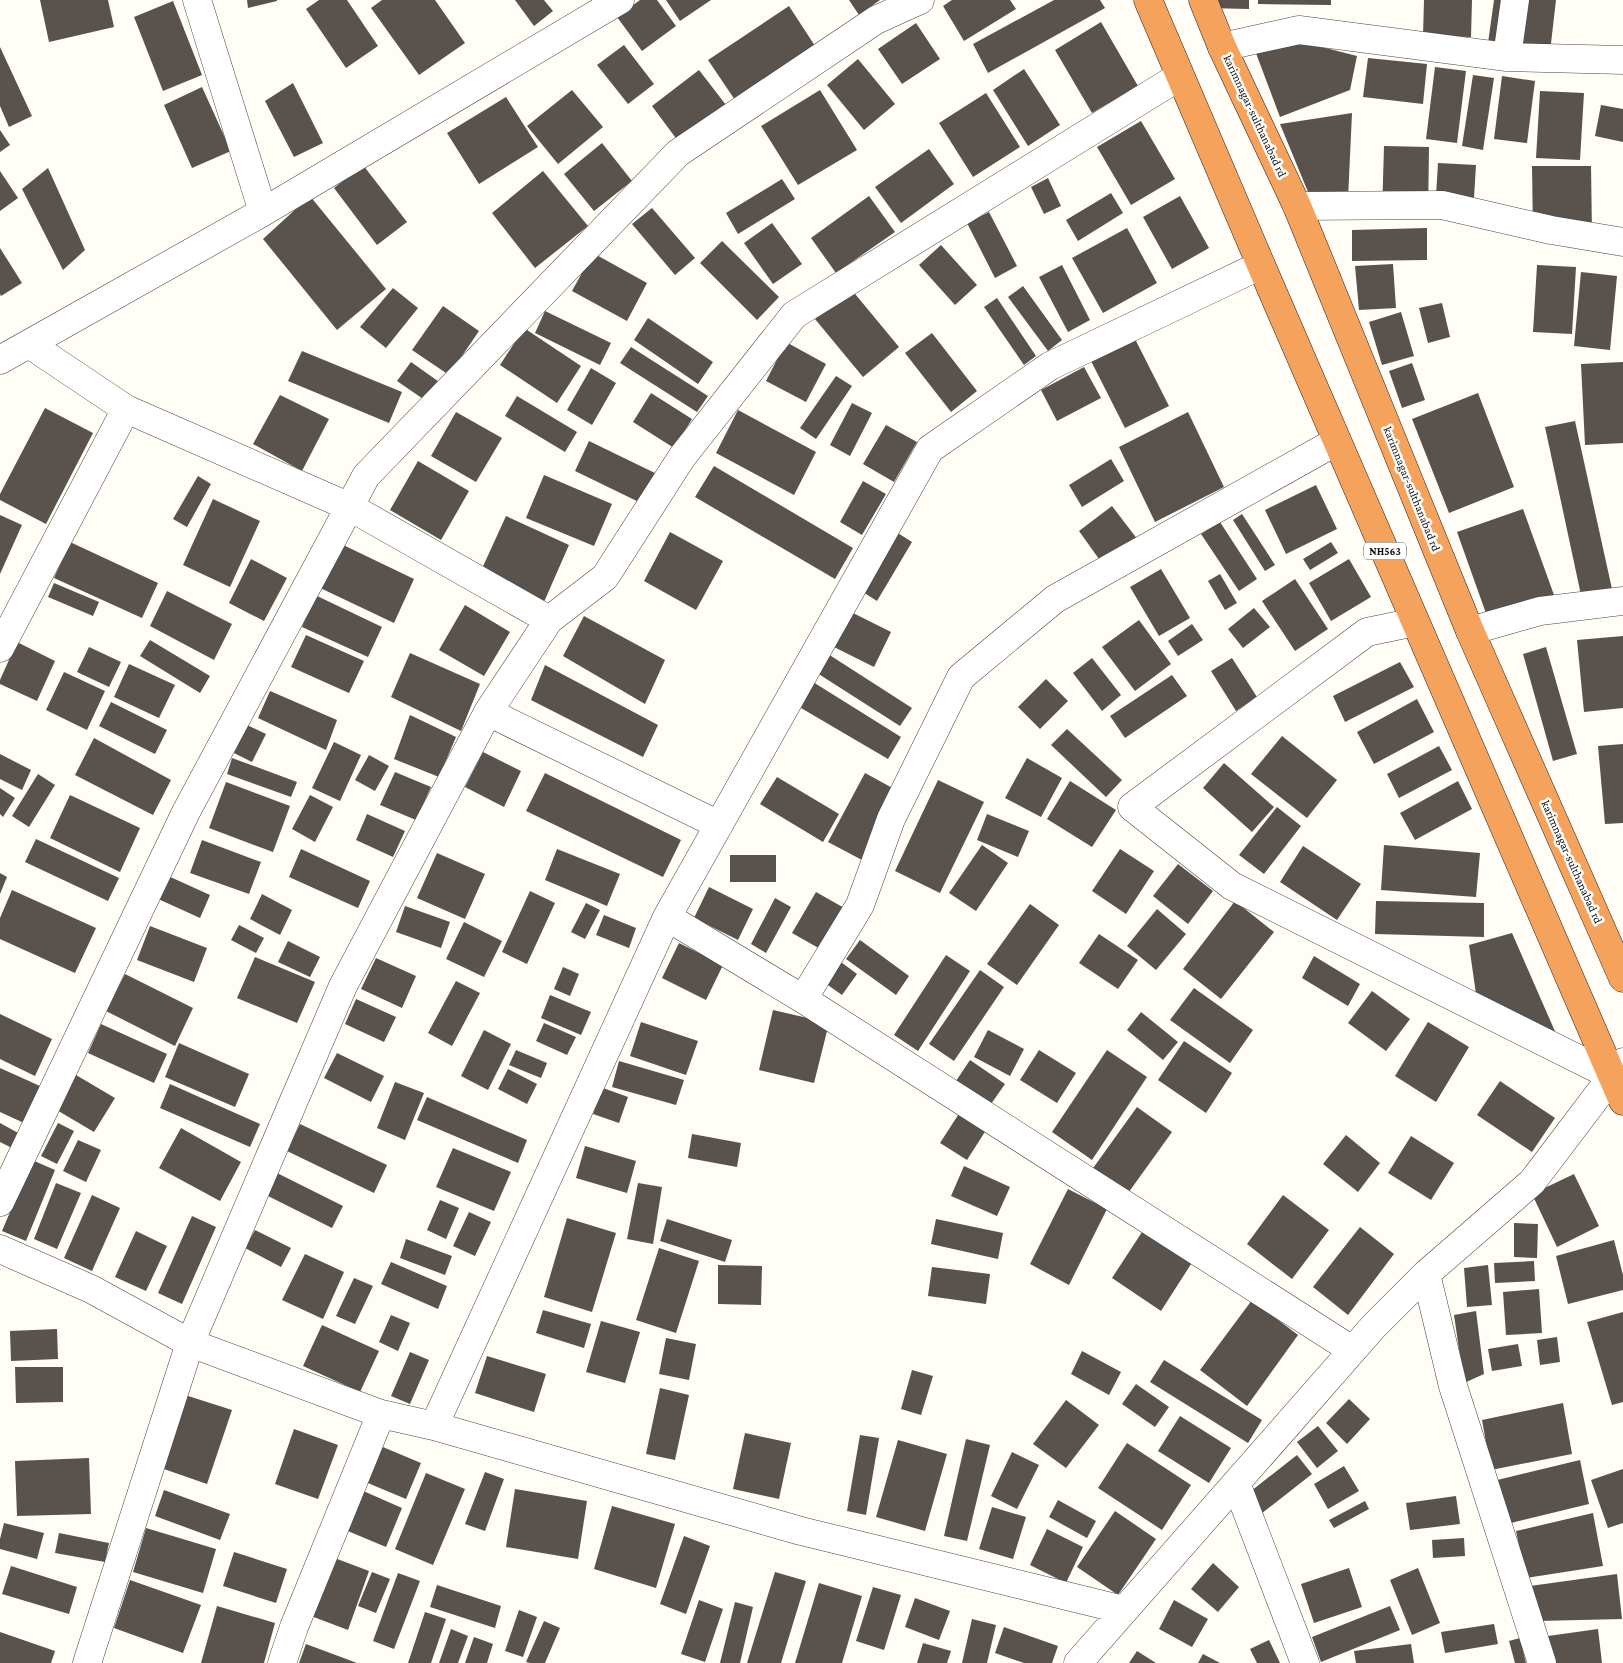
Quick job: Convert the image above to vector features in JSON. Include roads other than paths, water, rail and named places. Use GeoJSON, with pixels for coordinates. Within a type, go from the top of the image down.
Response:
{"type":"FeatureCollection","features":[{"type":"Feature","properties":{"kind":"highway","name":"NH563"},"geometry":{"type":"LineString","coordinates":[[1148,0],[1415,622],[1618,1069],[1623,1101]]}},
{"type":"Feature","properties":{"kind":"highway","name":"karimnagar-sulthanabad rd"},"geometry":{"type":"LineString","coordinates":[[1203,0],[1222,47],[1297,206],[1470,631],[1622,976]]}},
{"type":"Feature","properties":{"kind":"street"},"geometry":{"type":"LineString","coordinates":[[197,0],[263,212]]}},
{"type":"Feature","properties":{"kind":"street"},"geometry":{"type":"LineString","coordinates":[[0,360],[263,212],[620,0]]}},
{"type":"Feature","properties":{"kind":"street"},"geometry":{"type":"LineString","coordinates":[[0,1202],[186,812],[366,476],[678,153],[876,20],[920,0]]}},
{"type":"Feature","properties":{"kind":"street"},"geometry":{"type":"LineString","coordinates":[[1507,57],[1515,0]]}},
{"type":"Feature","properties":{"kind":"street"},"geometry":{"type":"LineString","coordinates":[[1222,47],[1298,30],[1507,57],[1623,60]]}},
{"type":"Feature","properties":{"kind":"street"},"geometry":{"type":"LineString","coordinates":[[87,1663],[190,1343],[343,986],[488,712],[549,620],[605,577],[682,457],[794,315],[1180,76]]}},
{"type":"Feature","properties":{"kind":"street"},"geometry":{"type":"LineString","coordinates":[[1297,206],[1442,205],[1551,230],[1623,242]]}},
{"type":"Feature","properties":{"kind":"street"},"geometry":{"type":"LineString","coordinates":[[434,1426],[667,917],[930,449],[1050,366],[1261,265]]}},
{"type":"Feature","properties":{"kind":"street"},"geometry":{"type":"LineString","coordinates":[[29,344],[126,409],[350,507],[549,620]]}},
{"type":"Feature","properties":{"kind":"street"},"geometry":{"type":"LineString","coordinates":[[0,648],[126,409]]}},
{"type":"Feature","properties":{"kind":"street"},"geometry":{"type":"LineString","coordinates":[[803,999],[860,905],[891,819],[961,677],[1055,598],[1337,441]]}},
{"type":"Feature","properties":{"kind":"street"},"geometry":{"type":"LineString","coordinates":[[1470,631],[1540,611],[1623,601]]}},
{"type":"Feature","properties":{"kind":"street"},"geometry":{"type":"LineString","coordinates":[[1078,1663],[1352,1350],[1426,1274],[1532,1182],[1618,1069],[1232,886],[1132,807],[1366,632],[1415,622]]}},
{"type":"Feature","properties":{"kind":"street"},"geometry":{"type":"LineString","coordinates":[[488,712],[719,825]]}},
{"type":"Feature","properties":{"kind":"street"},"geometry":{"type":"LineString","coordinates":[[667,917],[803,999],[1352,1350]]}},
{"type":"Feature","properties":{"kind":"street"},"geometry":{"type":"LineString","coordinates":[[0,1249],[91,1289],[190,1343],[381,1414],[434,1426],[801,1531],[1124,1610]]}},
{"type":"Feature","properties":{"kind":"street"},"geometry":{"type":"LineString","coordinates":[[1426,1274],[1453,1386],[1542,1663]]}},
{"type":"Feature","properties":{"kind":"street"},"geometry":{"type":"LineString","coordinates":[[282,1663],[294,1627],[381,1414]]}},
{"type":"Feature","properties":{"kind":"street"},"geometry":{"type":"LineString","coordinates":[[1236,1483],[1305,1663]]}}]}
